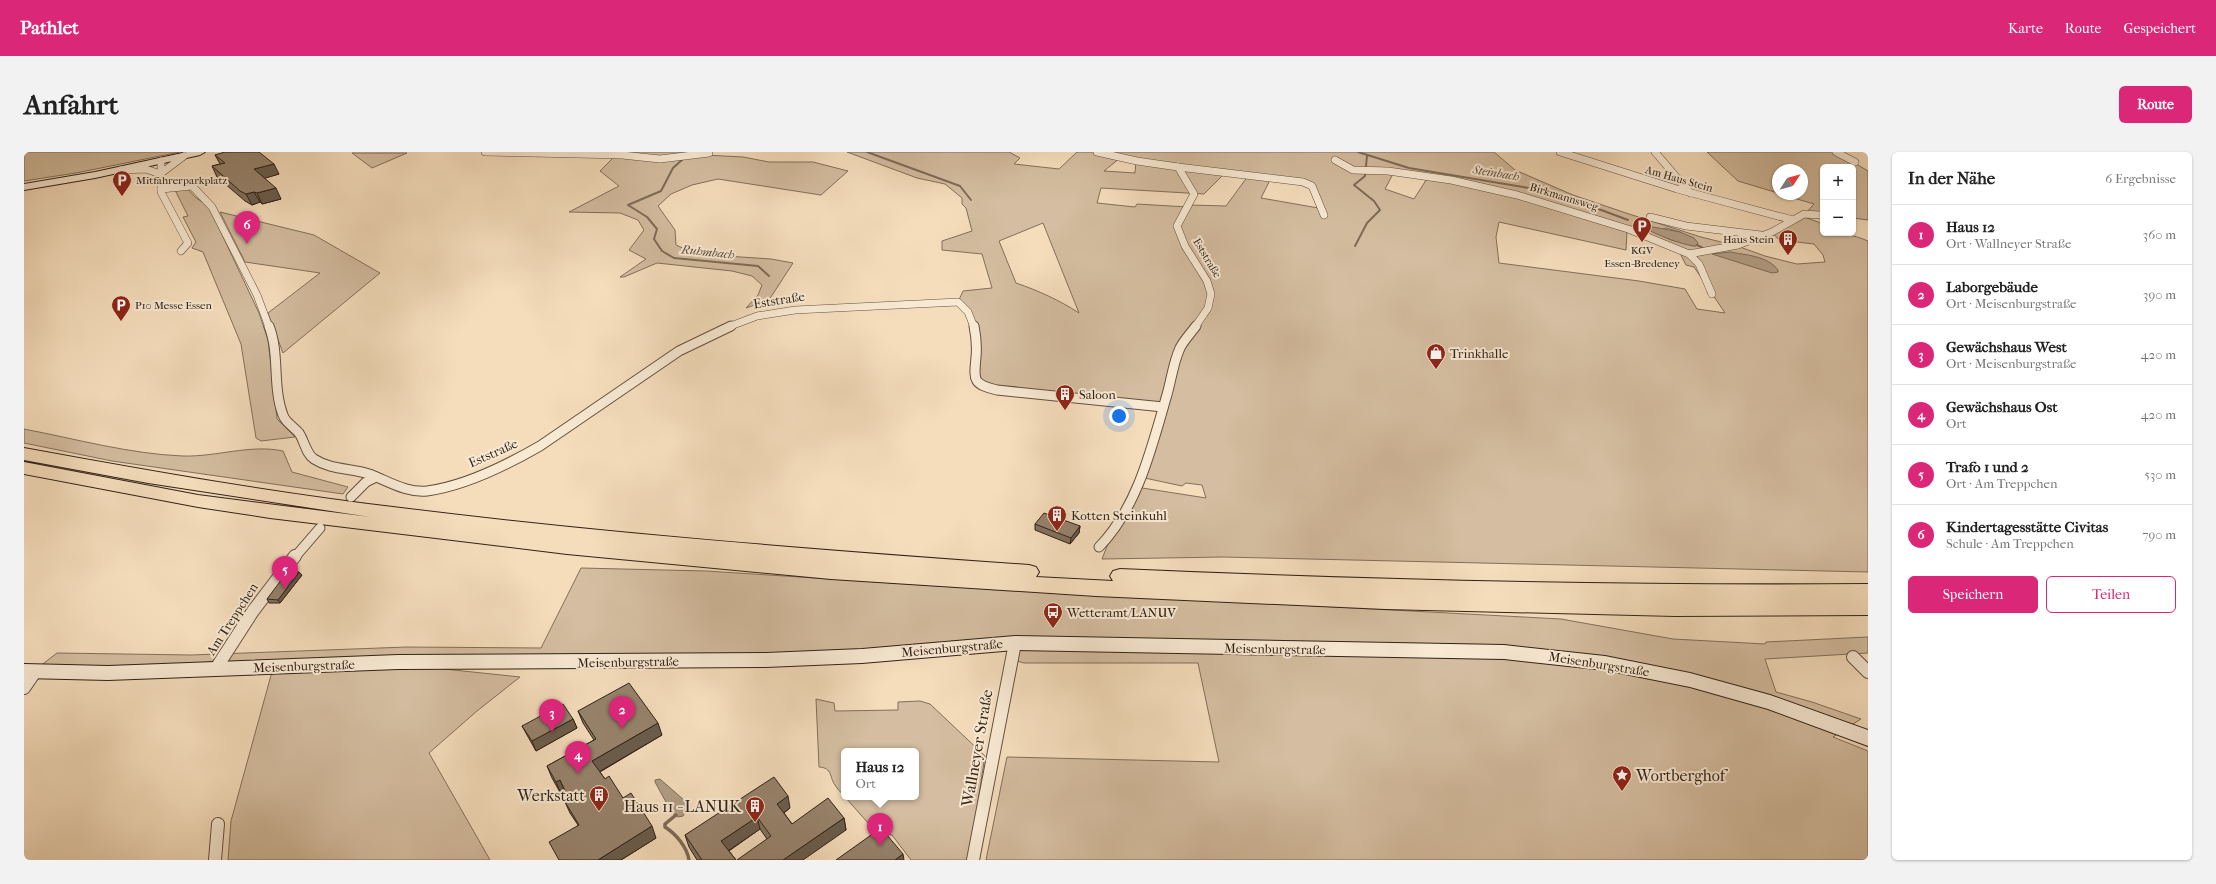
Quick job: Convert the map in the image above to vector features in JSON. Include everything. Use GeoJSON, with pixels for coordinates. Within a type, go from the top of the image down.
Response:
{"type":"FeatureCollection","features":[{"type":"Feature","properties":{"kind":"highway"},"geometry":{"type":"LineString","coordinates":[[24,454],[214,487],[431,518],[649,542],[816,557],[1044,573],[1304,585],[1580,592],[1868,592]]}},
{"type":"Feature","properties":{"kind":"highway"},"geometry":{"type":"LineString","coordinates":[[24,468],[198,501],[372,524],[626,554],[820,571],[967,582],[1317,600],[1590,607],[1868,607]]}},
{"type":"Feature","properties":{"kind":"main road"},"geometry":{"type":"LineString","coordinates":[[24,187],[155,165],[200,152]]}},
{"type":"Feature","properties":{"kind":"main road","name":"Meisenburgstraße"},"geometry":{"type":"LineString","coordinates":[[29,672],[108,673],[398,662],[766,660],[862,656],[1015,643],[1478,651],[1550,656],[1605,663],[1696,682],[1770,702],[1868,738]]}},
{"type":"Feature","properties":{"kind":"street"},"geometry":{"type":"LineString","coordinates":[[485,152],[622,155],[660,159],[709,153]]}},
{"type":"Feature","properties":{"kind":"street"},"geometry":{"type":"LineString","coordinates":[[1097,152],[1135,161],[1303,182],[1312,186],[1324,215]]}},
{"type":"Feature","properties":{"kind":"street","name":"Am Haus Stein"},"geometry":{"type":"LineString","coordinates":[[1560,152],[1690,193],[1793,220]]}},
{"type":"Feature","properties":{"kind":"street"},"geometry":{"type":"LineString","coordinates":[[1654,152],[1690,193]]}},
{"type":"Feature","properties":{"kind":"street"},"geometry":{"type":"LineString","coordinates":[[1836,152],[1855,162]]}},
{"type":"Feature","properties":{"kind":"street"},"geometry":{"type":"LineString","coordinates":[[160,174],[184,156]]}},
{"type":"Feature","properties":{"kind":"street","name":"Birkmannsweg"},"geometry":{"type":"LineString","coordinates":[[1335,160],[1353,170],[1388,171],[1451,180],[1517,194],[1628,229],[1689,254],[1699,264],[1712,294]]}},
{"type":"Feature","properties":{"kind":"street"},"geometry":{"type":"LineString","coordinates":[[155,165],[160,174]]}},
{"type":"Feature","properties":{"kind":"street"},"geometry":{"type":"LineString","coordinates":[[155,165],[160,174],[161,188],[166,203],[188,243],[181,251]]}},
{"type":"Feature","properties":{"kind":"street","name":"Eststraße"},"geometry":{"type":"LineString","coordinates":[[1099,547],[1108,540],[1129,505],[1163,407],[1180,348],[1208,308],[1212,295],[1210,286],[1190,257],[1177,226],[1178,222],[1188,210],[1194,194],[1178,167]]}},
{"type":"Feature","properties":{"kind":"street"},"geometry":{"type":"LineString","coordinates":[[161,188],[192,186],[212,207],[257,294],[275,341],[276,388],[283,417],[299,433],[312,458],[328,466],[376,476]]}},
{"type":"Feature","properties":{"kind":"street"},"geometry":{"type":"LineString","coordinates":[[1689,254],[1738,245],[1772,232],[1804,214],[1820,214]]}},
{"type":"Feature","properties":{"kind":"street"},"geometry":{"type":"LineString","coordinates":[[1650,217],[1686,226],[1761,235]]}},
{"type":"Feature","properties":{"kind":"street","name":"Eststraße"},"geometry":{"type":"LineString","coordinates":[[376,476],[395,486],[426,491],[457,484],[479,476],[519,458],[540,446],[641,375],[679,351],[719,330],[757,316],[795,310],[958,302],[967,311],[974,325],[977,339],[973,376],[978,383],[997,390],[1163,407]]}},
{"type":"Feature","properties":{"kind":"street"},"geometry":{"type":"LineString","coordinates":[[351,497],[366,482],[376,476]]}},
{"type":"Feature","properties":{"kind":"street","name":"Am Treppchen"},"geometry":{"type":"LineString","coordinates":[[215,670],[253,611],[282,571],[320,528]]}},
{"type":"Feature","properties":{"kind":"street","name":"Wallneyer Straße"},"geometry":{"type":"LineString","coordinates":[[973,860],[1015,643]]}},
{"type":"Feature","properties":{"kind":"street"},"geometry":{"type":"LineString","coordinates":[[1853,657],[1868,672]]}},
{"type":"Feature","properties":{"kind":"street"},"geometry":{"type":"LineString","coordinates":[[24,688],[29,672]]}},
{"type":"Feature","properties":{"kind":"street"},"geometry":{"type":"LineString","coordinates":[[216,860],[218,824]]}},
{"type":"Feature","properties":{"kind":"shaded area"},"geometry":{"type":"Polygon","coordinates":[[[24,152],[180,152],[76,173],[24,181],[24,152]]]}},
{"type":"Feature","properties":{"kind":"shaded area"},"geometry":{"type":"Polygon","coordinates":[[[619,152],[707,152],[705,155],[743,157],[769,162],[813,162],[848,171],[821,195],[718,179],[692,185],[671,194],[658,206],[675,230],[676,245],[696,254],[771,259],[793,263],[769,300],[746,308],[758,295],[762,285],[752,276],[732,271],[657,263],[624,277],[620,277],[646,259],[629,250],[644,230],[638,220],[620,213],[569,212],[619,186],[600,171],[619,152]]]}},
{"type":"Feature","properties":{"kind":"shaded area"},"geometry":{"type":"Polygon","coordinates":[[[847,152],[1009,152],[1020,158],[1014,164],[1059,169],[1077,152],[1494,152],[1515,170],[1573,195],[1701,237],[1797,264],[1825,262],[1823,255],[1814,244],[1779,240],[1772,232],[1802,216],[1820,223],[1820,236],[1853,236],[1868,241],[1868,572],[1223,557],[1102,559],[1109,541],[1136,487],[1206,498],[1202,485],[1186,483],[1182,486],[1140,477],[1163,407],[978,383],[974,325],[958,302],[963,291],[992,288],[982,254],[942,250],[942,241],[972,231],[966,208],[962,204],[962,198],[945,184],[917,178],[847,152]],[[1120,158],[1104,171],[1135,173],[1136,161],[1120,158]],[[1226,172],[1204,194],[1101,188],[1097,203],[1135,207],[1137,204],[1188,207],[1177,226],[1190,205],[1226,206],[1248,176],[1226,172]],[[1394,172],[1385,189],[1414,199],[1428,177],[1394,172]],[[1271,178],[1261,198],[1324,209],[1312,186],[1271,178]],[[1499,222],[1496,237],[1499,263],[1639,281],[1685,289],[1697,309],[1725,313],[1713,295],[1707,293],[1709,289],[1694,267],[1686,265],[1679,251],[1627,232],[1626,250],[1499,222]],[[1043,223],[999,241],[1016,283],[1049,296],[1079,313],[1043,223]],[[1641,226],[1671,240],[1696,246],[1680,232],[1666,228],[1660,230],[1641,226]]]}},
{"type":"Feature","properties":{"kind":"shaded area"},"geometry":{"type":"Polygon","coordinates":[[[1707,152],[1836,152],[1868,171],[1868,220],[1856,218],[1856,164],[1820,164],[1820,215],[1805,214],[1814,204],[1800,200],[1808,200],[1808,164],[1772,164],[1772,191],[1738,181],[1707,152]]]}},
{"type":"Feature","properties":{"kind":"shaded area"},"geometry":{"type":"Polygon","coordinates":[[[352,153],[407,153],[372,168],[352,153]]]}},
{"type":"Feature","properties":{"kind":"shaded area"},"geometry":{"type":"Polygon","coordinates":[[[187,188],[195,197],[209,207],[259,313],[268,340],[277,419],[295,437],[261,441],[256,438],[241,344],[203,252],[192,248],[196,242],[183,217],[188,216],[175,190],[187,188]]]}},
{"type":"Feature","properties":{"kind":"shaded area"},"geometry":{"type":"Polygon","coordinates":[[[220,212],[314,235],[380,273],[283,353],[268,313],[320,273],[245,262],[220,212]]]}},
{"type":"Feature","properties":{"kind":"shaded area"},"geometry":{"type":"Polygon","coordinates":[[[1642,225],[1680,232],[1694,238],[1698,243],[1696,246],[1691,246],[1658,235],[1642,225]]]}},
{"type":"Feature","properties":{"kind":"shaded area"},"geometry":{"type":"Polygon","coordinates":[[[1730,252],[1750,255],[1763,259],[1774,265],[1778,272],[1772,273],[1712,254],[1730,252]]]}},
{"type":"Feature","properties":{"kind":"shaded area"},"geometry":{"type":"Polygon","coordinates":[[[24,429],[103,446],[163,455],[196,456],[258,449],[283,451],[292,472],[348,487],[343,494],[112,461],[24,443],[24,429]]]}},
{"type":"Feature","properties":{"kind":"shaded area"},"geometry":{"type":"Polygon","coordinates":[[[581,568],[706,571],[940,586],[1561,619],[1673,639],[1765,644],[1766,642],[1868,637],[1868,653],[1765,659],[1776,692],[1812,702],[1861,719],[1833,737],[1868,751],[1868,860],[986,860],[1007,757],[1219,762],[1198,663],[1024,663],[1017,661],[1017,643],[863,654],[35,670],[57,653],[191,655],[407,647],[541,648],[581,568]]]}},
{"type":"Feature","properties":{"kind":"shaded area"},"geometry":{"type":"Polygon","coordinates":[[[397,664],[520,677],[477,711],[429,753],[490,860],[228,860],[231,821],[273,668],[397,664]]]}},
{"type":"Feature","properties":{"kind":"shaded area"},"geometry":{"type":"Polygon","coordinates":[[[816,699],[834,703],[835,711],[898,710],[898,702],[920,701],[930,704],[985,756],[969,860],[911,860],[892,835],[876,832],[848,800],[919,800],[919,748],[841,748],[841,792],[833,782],[829,771],[819,767],[816,699]]]}},
{"type":"Feature","properties":{"kind":"shaded area"},"geometry":{"type":"Polygon","coordinates":[[[660,779],[684,800],[686,808],[683,816],[678,817],[672,813],[655,782],[655,780],[660,779]]]}},
{"type":"Feature","properties":{"kind":"building"},"geometry":{"type":"Polygon","coordinates":[[[225,152],[259,152],[274,164],[254,169],[276,188],[246,194],[240,191],[212,166],[225,163],[215,155],[225,152]]]}},
{"type":"Feature","properties":{"kind":"building"},"geometry":{"type":"Polygon","coordinates":[[[1044,513],[1080,526],[1071,538],[1035,524],[1044,513]]]}},
{"type":"Feature","properties":{"kind":"building"},"geometry":{"type":"Polygon","coordinates":[[[288,571],[299,572],[278,600],[267,599],[288,571]]]}},
{"type":"Feature","properties":{"kind":"building"},"geometry":{"type":"Polygon","coordinates":[[[629,683],[658,723],[592,761],[605,779],[609,776],[623,798],[631,793],[652,826],[598,860],[559,860],[549,842],[579,825],[565,802],[569,799],[560,780],[556,782],[547,766],[596,739],[578,711],[629,683]]]}},
{"type":"Feature","properties":{"kind":"building"},"geometry":{"type":"Polygon","coordinates":[[[563,704],[573,719],[532,741],[522,726],[563,704]]]}},
{"type":"Feature","properties":{"kind":"building"},"geometry":{"type":"Polygon","coordinates":[[[774,777],[788,796],[777,804],[792,824],[828,798],[844,818],[783,860],[737,860],[771,836],[757,817],[721,841],[736,860],[702,860],[685,835],[774,777]]]}},
{"type":"Feature","properties":{"kind":"building"},"geometry":{"type":"Polygon","coordinates":[[[881,828],[903,854],[895,860],[836,860],[881,828]]]}},
{"type":"Feature","properties":{"kind":"waterway","name":"Ruhmbach"},"geometry":{"type":"LineString","coordinates":[[867,152],[960,186],[971,200]]}},
{"type":"Feature","properties":{"kind":"waterway","name":"Steinbach"},"geometry":{"type":"LineString","coordinates":[[1358,152],[1409,168],[1553,192],[1628,220]]}},
{"type":"Feature","properties":{"kind":"waterway"},"geometry":{"type":"LineString","coordinates":[[1355,246],[1367,223],[1380,210],[1374,201],[1354,185],[1365,176],[1367,156]]}},
{"type":"Feature","properties":{"kind":"waterway","name":"Ruhmbach"},"geometry":{"type":"LineString","coordinates":[[683,159],[673,168],[661,191],[628,205],[647,217],[657,229],[654,239],[662,251],[674,258],[758,266],[769,276]]}},
{"type":"Feature","properties":{"kind":"waterway"},"geometry":{"type":"LineString","coordinates":[[1697,245],[1705,249]]}},
{"type":"Feature","properties":{"kind":"waterway"},"geometry":{"type":"LineString","coordinates":[[676,815],[665,824],[665,827],[680,841],[686,850],[689,860]]}},
{"type":"Feature","properties":{"kind":"place","name":"Mitfahrerparkplatz"},"geometry":{"type":"Point","coordinates":[122,197]}},
{"type":"Feature","properties":{"kind":"place","name":"KGV Essen-Bredeney"},"geometry":{"type":"Point","coordinates":[1642,243]}},
{"type":"Feature","properties":{"kind":"place","name":"Kindertagesstätte Civitas"},"geometry":{"type":"Point","coordinates":[247,244]}},
{"type":"Feature","properties":{"kind":"place","name":"Haus Stein"},"geometry":{"type":"Point","coordinates":[1788,256]}},
{"type":"Feature","properties":{"kind":"place","name":"P10 Messe Essen"},"geometry":{"type":"Point","coordinates":[121,322]}},
{"type":"Feature","properties":{"kind":"place","name":"Trinkhalle"},"geometry":{"type":"Point","coordinates":[1436,370]}},
{"type":"Feature","properties":{"kind":"place","name":"Saloon"},"geometry":{"type":"Point","coordinates":[1065,411]}},
{"type":"Feature","properties":{"kind":"place","name":"Kotten Steinkuhl"},"geometry":{"type":"Point","coordinates":[1057,532]}},
{"type":"Feature","properties":{"kind":"place","name":"Trafo 1 und 2"},"geometry":{"type":"Point","coordinates":[285,589]}},
{"type":"Feature","properties":{"kind":"place","name":"Wetteramt/LANUV"},"geometry":{"type":"Point","coordinates":[1053,629]}},
{"type":"Feature","properties":{"kind":"place","name":"Laborgebäude"},"geometry":{"type":"Point","coordinates":[622,729]}},
{"type":"Feature","properties":{"kind":"place","name":"Gewächshaus West"},"geometry":{"type":"Point","coordinates":[552,732]}},
{"type":"Feature","properties":{"kind":"place","name":"Gewächshaus Ost"},"geometry":{"type":"Point","coordinates":[578,774]}},
{"type":"Feature","properties":{"kind":"place","name":"Wortberghof"},"geometry":{"type":"Point","coordinates":[1622,792]}},
{"type":"Feature","properties":{"kind":"place","name":"Werkstatt"},"geometry":{"type":"Point","coordinates":[599,812]}},
{"type":"Feature","properties":{"kind":"place","name":"Haus 11 - LANUK"},"geometry":{"type":"Point","coordinates":[755,823]}},
{"type":"Feature","properties":{"kind":"place","name":"Haus 12"},"geometry":{"type":"Point","coordinates":[880,846]}}]}
